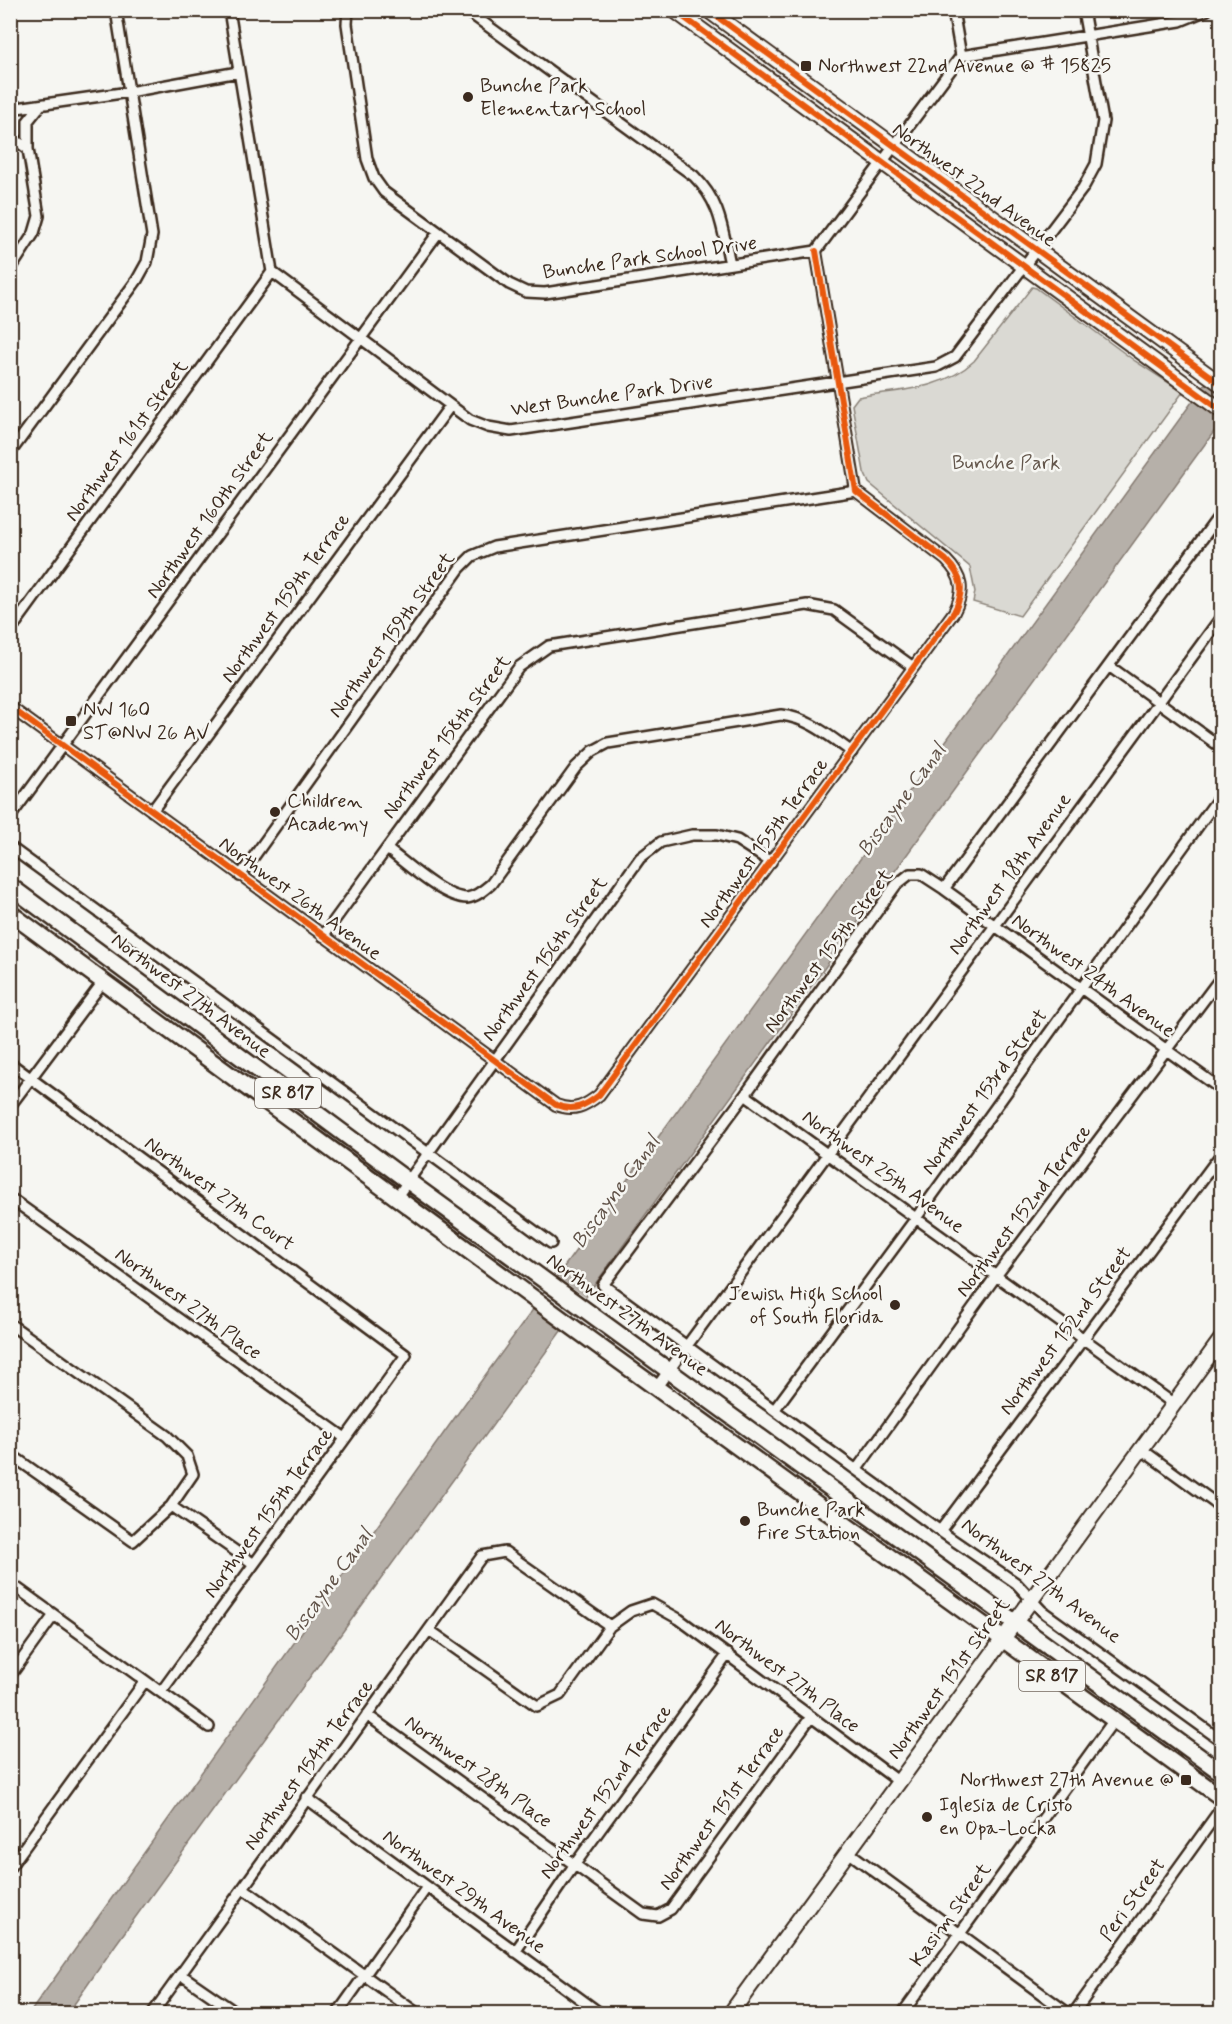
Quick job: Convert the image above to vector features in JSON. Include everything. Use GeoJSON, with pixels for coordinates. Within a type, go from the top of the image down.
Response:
{"type":"FeatureCollection","features":[{"type":"Feature","properties":{"kind":"main road","name":"Northwest 22nd Avenue"},"geometry":{"type":"LineString","coordinates":[[674,10],[1221,411]]}},
{"type":"Feature","properties":{"kind":"main road","name":"Northwest 22nd Avenue"},"geometry":{"type":"LineString","coordinates":[[708,10],[1221,385]]}},
{"type":"Feature","properties":{"kind":"main road","name":"Northwest 27th Avenue"},"geometry":{"type":"LineString","coordinates":[[10,886],[544,1281],[1221,1773]]}},
{"type":"Feature","properties":{"kind":"main road","name":"Northwest 27th Avenue"},"geometry":{"type":"LineString","coordinates":[[10,913],[532,1298],[1221,1798]]}},
{"type":"Feature","properties":{"kind":"main road"},"geometry":{"type":"LineString","coordinates":[[103,982],[109,978],[118,979],[189,1028],[200,1028]]}},
{"type":"Feature","properties":{"kind":"main road","name":"Northwest 151st Street"},"geometry":{"type":"LineString","coordinates":[[730,2013],[1221,1338]]}},
{"type":"Feature","properties":{"kind":"main road"},"geometry":{"type":"LineString","coordinates":[[796,1489],[808,1473]]}},
{"type":"Feature","properties":{"kind":"street"},"geometry":{"type":"LineString","coordinates":[[10,453],[147,262],[152,235],[116,10]]}},
{"type":"Feature","properties":{"kind":"street"},"geometry":{"type":"LineString","coordinates":[[229,10],[272,272]]}},
{"type":"Feature","properties":{"kind":"street","name":"Bunche Park School Drive"},"geometry":{"type":"LineString","coordinates":[[348,10],[347,24],[367,159],[374,178],[384,192],[509,284],[526,292],[545,293],[816,251]]}},
{"type":"Feature","properties":{"kind":"street"},"geometry":{"type":"LineString","coordinates":[[466,10],[694,176],[710,192],[718,209],[730,264]]}},
{"type":"Feature","properties":{"kind":"street"},"geometry":{"type":"LineString","coordinates":[[953,10],[961,56]]}},
{"type":"Feature","properties":{"kind":"street","name":"West Bunche Park Drive"},"geometry":{"type":"LineString","coordinates":[[272,272],[470,420],[488,427],[511,431],[837,380],[936,367],[955,357],[1083,188],[1096,164],[1103,121],[1083,10]]}},
{"type":"Feature","properties":{"kind":"street"},"geometry":{"type":"LineString","coordinates":[[856,491],[816,251],[893,145],[961,56],[1180,21],[1205,12]]}},
{"type":"Feature","properties":{"kind":"street"},"geometry":{"type":"LineString","coordinates":[[13,109],[129,92],[238,72]]}},
{"type":"Feature","properties":{"kind":"street"},"geometry":{"type":"LineString","coordinates":[[12,137],[23,136],[40,106]]}},
{"type":"Feature","properties":{"kind":"street"},"geometry":{"type":"LineString","coordinates":[[10,270],[34,233],[39,216],[28,149],[28,126],[13,109]]}},
{"type":"Feature","properties":{"kind":"street"},"geometry":{"type":"LineString","coordinates":[[12,137],[28,149]]}},
{"type":"Feature","properties":{"kind":"street","name":"Northwest 160th Street"},"geometry":{"type":"LineString","coordinates":[[10,817],[438,233]]}},
{"type":"Feature","properties":{"kind":"street","name":"Northwest 161st Street"},"geometry":{"type":"LineString","coordinates":[[10,631],[272,272]]}},
{"type":"Feature","properties":{"kind":"street","name":"Northwest 159th Terrace"},"geometry":{"type":"LineString","coordinates":[[152,811],[450,406]]}},
{"type":"Feature","properties":{"kind":"street","name":"Northwest 155th Terrace"},"geometry":{"type":"LineString","coordinates":[[575,1109],[586,1105],[599,1095],[852,752],[954,612],[962,597],[958,572],[946,560],[856,491]]}},
{"type":"Feature","properties":{"kind":"street","name":"Northwest 159th Street"},"geometry":{"type":"LineString","coordinates":[[240,876],[460,568],[472,556],[495,548],[856,491]]}},
{"type":"Feature","properties":{"kind":"street"},"geometry":{"type":"LineString","coordinates":[[944,889],[1221,512]]}},
{"type":"Feature","properties":{"kind":"street","name":"Northwest 158th Street"},"geometry":{"type":"LineString","coordinates":[[323,936],[519,667],[549,645],[807,605],[834,610],[912,667]]}},
{"type":"Feature","properties":{"kind":"street","name":"Northwest 18th Avenue"},"geometry":{"type":"LineString","coordinates":[[656,1388],[829,1155],[1221,616]]}},
{"type":"Feature","properties":{"kind":"street"},"geometry":{"type":"LineString","coordinates":[[1109,666],[1221,748]]}},
{"type":"Feature","properties":{"kind":"street","name":"Northwest 26th Avenue"},"geometry":{"type":"LineString","coordinates":[[10,707],[556,1105],[575,1109]]}},
{"type":"Feature","properties":{"kind":"street"},"geometry":{"type":"LineString","coordinates":[[387,849],[438,887],[454,896],[468,898],[491,884],[576,767],[593,751],[608,743],[781,715],[796,717],[813,725],[852,752]]}},
{"type":"Feature","properties":{"kind":"street","name":"Northwest 153rd Street"},"geometry":{"type":"LineString","coordinates":[[775,1409],[916,1218],[1221,793]]}},
{"type":"Feature","properties":{"kind":"street","name":"Northwest 156th Street"},"geometry":{"type":"LineString","coordinates":[[396,1198],[640,858],[661,842],[692,835],[717,835],[736,840],[771,862]]}},
{"type":"Feature","properties":{"kind":"street","name":"Northwest 27th Avenue"},"geometry":{"type":"LineString","coordinates":[[10,847],[551,1243]]}},
{"type":"Feature","properties":{"kind":"street","name":"Northwest 155th Street"},"geometry":{"type":"LineString","coordinates":[[603,1285],[746,1095],[896,885],[910,874],[921,874],[944,889]]}},
{"type":"Feature","properties":{"kind":"street","name":"Northwest 24th Avenue"},"geometry":{"type":"LineString","coordinates":[[944,889],[1221,1090]]}},
{"type":"Feature","properties":{"kind":"street","name":"Northwest 152nd Terrace"},"geometry":{"type":"LineString","coordinates":[[857,1469],[996,1276],[1221,976]]}},
{"type":"Feature","properties":{"kind":"street"},"geometry":{"type":"LineString","coordinates":[[10,1106],[103,982]]}},
{"type":"Feature","properties":{"kind":"street","name":"Northwest 27th Court"},"geometry":{"type":"LineString","coordinates":[[10,1063],[406,1355]]}},
{"type":"Feature","properties":{"kind":"street","name":"Northwest 25th Avenue"},"geometry":{"type":"LineString","coordinates":[[746,1095],[1174,1404]]}},
{"type":"Feature","properties":{"kind":"street","name":"Northwest 152nd Street"},"geometry":{"type":"LineString","coordinates":[[940,1531],[1221,1153]]}},
{"type":"Feature","properties":{"kind":"street","name":"Northwest 27th Place"},"geometry":{"type":"LineString","coordinates":[[10,1198],[345,1438]]}},
{"type":"Feature","properties":{"kind":"street","name":"Northwest 27th Avenue"},"geometry":{"type":"LineString","coordinates":[[603,1285],[689,1345],[940,1531],[1016,1583],[1042,1611],[1221,1741]]}},
{"type":"Feature","properties":{"kind":"street"},"geometry":{"type":"LineString","coordinates":[[10,1324],[167,1436],[188,1455],[193,1474],[171,1506],[133,1541],[10,1454]]}},
{"type":"Feature","properties":{"kind":"street","name":"Northwest 155th Terrace"},"geometry":{"type":"LineString","coordinates":[[161,1692],[406,1355]]}},
{"type":"Feature","properties":{"kind":"street"},"geometry":{"type":"LineString","coordinates":[[1141,1449],[1221,1508]]}},
{"type":"Feature","properties":{"kind":"street"},"geometry":{"type":"LineString","coordinates":[[171,1506],[254,1564]]}},
{"type":"Feature","properties":{"kind":"street","name":"Northwest 154th Terrace"},"geometry":{"type":"LineString","coordinates":[[152,2013],[482,1556],[505,1552],[610,1626]]}},
{"type":"Feature","properties":{"kind":"street"},"geometry":{"type":"LineString","coordinates":[[10,1583],[209,1727]]}},
{"type":"Feature","properties":{"kind":"street","name":"Northwest 27th Place"},"geometry":{"type":"LineString","coordinates":[[610,1626],[631,1611],[652,1604],[679,1619],[728,1654],[898,1781]]}},
{"type":"Feature","properties":{"kind":"street"},"geometry":{"type":"LineString","coordinates":[[10,1676],[54,1615]]}},
{"type":"Feature","properties":{"kind":"street"},"geometry":{"type":"LineString","coordinates":[[429,1630],[537,1706],[560,1695],[610,1626]]}},
{"type":"Feature","properties":{"kind":"street","name":"Northwest 152nd Terrace"},"geometry":{"type":"LineString","coordinates":[[515,1952],[575,1864],[728,1654]]}},
{"type":"Feature","properties":{"kind":"street"},"geometry":{"type":"LineString","coordinates":[[10,1867],[145,1681]]}},
{"type":"Feature","properties":{"kind":"street","name":"Northwest 28th Place"},"geometry":{"type":"LineString","coordinates":[[367,1715],[643,1914],[658,1916]]}},
{"type":"Feature","properties":{"kind":"street","name":"Northwest 151st Terrace"},"geometry":{"type":"LineString","coordinates":[[658,1916],[671,1909],[811,1717]]}},
{"type":"Feature","properties":{"kind":"street","name":"Kasim Street"},"geometry":{"type":"LineString","coordinates":[[902,2013],[1114,1720]]}},
{"type":"Feature","properties":{"kind":"street","name":"Northwest 29th Avenue"},"geometry":{"type":"LineString","coordinates":[[306,1798],[601,2013]]}},
{"type":"Feature","properties":{"kind":"street","name":"Peri Street"},"geometry":{"type":"LineString","coordinates":[[1073,2013],[1221,1807]]}},
{"type":"Feature","properties":{"kind":"street"},"geometry":{"type":"LineString","coordinates":[[847,1851],[1069,2013]]}},
{"type":"Feature","properties":{"kind":"street"},"geometry":{"type":"LineString","coordinates":[[337,2013],[427,1887]]}},
{"type":"Feature","properties":{"kind":"street"},"geometry":{"type":"LineString","coordinates":[[243,1888],[418,2013]]}},
{"type":"Feature","properties":{"kind":"street"},"geometry":{"type":"LineString","coordinates":[[180,1974],[238,2013]]}},
{"type":"Feature","properties":{"kind":"green space","name":"Bunche Park"},"geometry":{"type":"Polygon","coordinates":[[[1032,287],[1135,361],[1183,392],[1020,616],[973,602],[975,592],[970,567],[869,483],[864,472],[852,405],[858,397],[919,387],[962,371],[974,361],[1032,287]]]}},
{"type":"Feature","properties":{"kind":"shaded area"},"geometry":{"type":"Polygon","coordinates":[[[1221,362],[1221,422],[68,2013],[29,2014],[476,1388],[1221,362]]]}},
{"type":"Feature","properties":{"kind":"pier"},"geometry":{"type":"Polygon","coordinates":[[[554,1275],[586,1297],[563,1330],[531,1307],[554,1275]]]}},
{"type":"Feature","properties":{"kind":"cycle path"},"geometry":{"type":"LineString","coordinates":[[674,10],[1222,411]]}},
{"type":"Feature","properties":{"kind":"cycle path"},"geometry":{"type":"LineString","coordinates":[[708,10],[1222,385]]}},
{"type":"Feature","properties":{"kind":"cycle path"},"geometry":{"type":"LineString","coordinates":[[10,707],[556,1105],[574,1108],[589,1102],[599,1095],[954,612],[960,597],[959,578],[952,566],[856,491],[816,251]]}},
{"type":"Feature","properties":{"kind":"place","name":"Northwest 22nd Avenue @ # 15825"},"geometry":{"type":"Point","coordinates":[806,66]}},
{"type":"Feature","properties":{"kind":"place","name":"Bunche Park Elementary School"},"geometry":{"type":"Point","coordinates":[468,97]}},
{"type":"Feature","properties":{"kind":"place","name":"NW 160 ST@NW 26 AV"},"geometry":{"type":"Point","coordinates":[71,721]}},
{"type":"Feature","properties":{"kind":"place","name":"Children Academy"},"geometry":{"type":"Point","coordinates":[275,812]}},
{"type":"Feature","properties":{"kind":"place","name":"Jewish High School of South Florida"},"geometry":{"type":"Point","coordinates":[895,1305]}},
{"type":"Feature","properties":{"kind":"place","name":"Bunche Park Fire Station"},"geometry":{"type":"Point","coordinates":[745,1521]}},
{"type":"Feature","properties":{"kind":"place","name":"Northwest 27th Avenue @"},"geometry":{"type":"Point","coordinates":[1186,1780]}},
{"type":"Feature","properties":{"kind":"place","name":"Iglesia de Cristo en Opa-Locka"},"geometry":{"type":"Point","coordinates":[927,1817]}},
{"type":"Feature","properties":{"kind":"water label","name":"Biscayne Canal"},"geometry":{"type":"Point","coordinates":[902,800]}},
{"type":"Feature","properties":{"kind":"water label","name":"Biscayne Canal"},"geometry":{"type":"Point","coordinates":[616,1192]}},
{"type":"Feature","properties":{"kind":"water label","name":"Biscayne Canal"},"geometry":{"type":"Point","coordinates":[329,1585]}}]}
